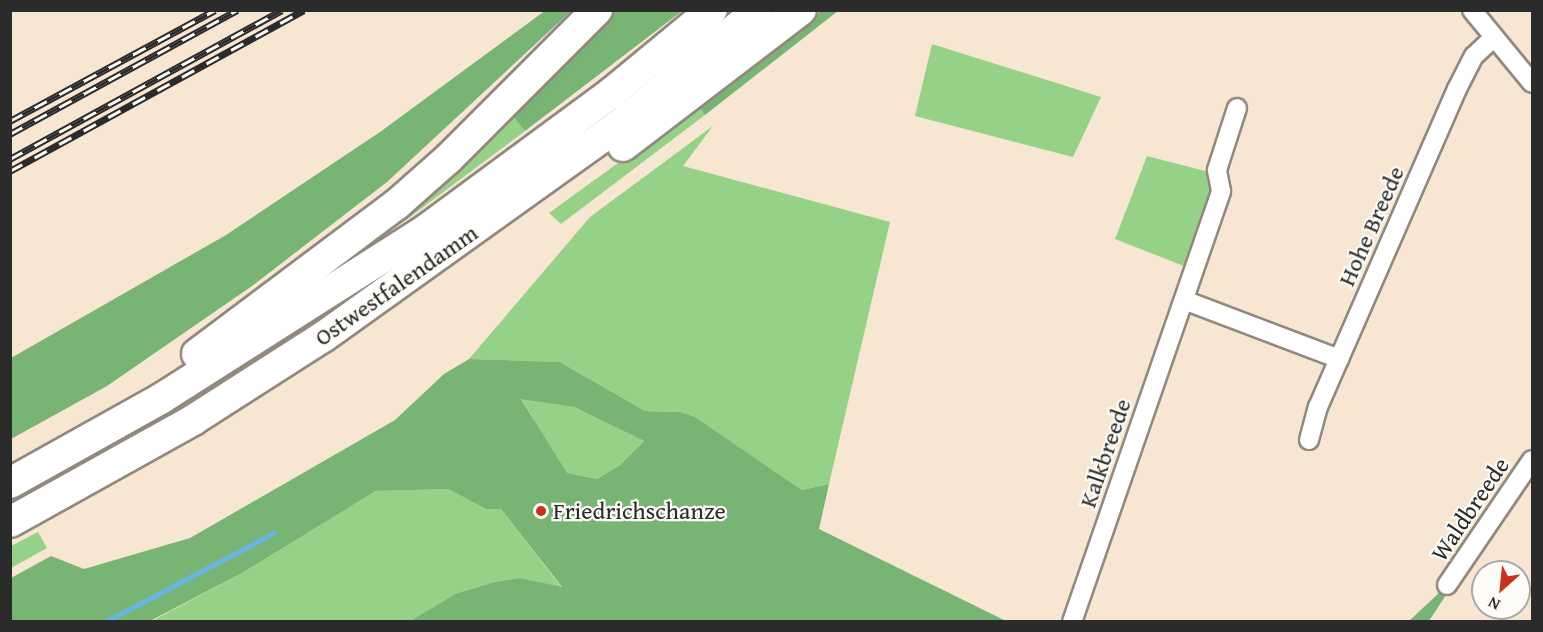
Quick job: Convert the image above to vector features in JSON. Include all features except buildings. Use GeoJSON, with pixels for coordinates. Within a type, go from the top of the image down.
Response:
{"type":"FeatureCollection","features":[{"type":"Feature","properties":{"kind":"highway"},"geometry":{"type":"LineString","coordinates":[[10,469],[129,400],[217,341],[397,204],[448,159],[597,10]]}},
{"type":"Feature","properties":{"kind":"highway","name":"Ostwestfalendamm"},"geometry":{"type":"LineString","coordinates":[[10,483],[162,398],[426,229],[610,94],[712,10]]}},
{"type":"Feature","properties":{"kind":"highway","name":"Ostwestfalendamm"},"geometry":{"type":"LineString","coordinates":[[10,522],[193,420],[323,337],[618,126],[758,10]]}},
{"type":"Feature","properties":{"kind":"highway"},"geometry":{"type":"LineString","coordinates":[[323,337],[399,300],[520,221],[801,10]]}},
{"type":"Feature","properties":{"kind":"street"},"geometry":{"type":"LineString","coordinates":[[1472,10],[1492,39],[1533,83]]}},
{"type":"Feature","properties":{"kind":"street","name":"Hohe Breede"},"geometry":{"type":"LineString","coordinates":[[1309,440],[1318,407],[1457,89],[1474,56],[1492,39]]}},
{"type":"Feature","properties":{"kind":"street","name":"Kalkbreede"},"geometry":{"type":"LineString","coordinates":[[1072,621],[1221,191],[1217,170],[1237,108]]}},
{"type":"Feature","properties":{"kind":"street"},"geometry":{"type":"LineString","coordinates":[[1185,300],[1339,359]]}},
{"type":"Feature","properties":{"kind":"street","name":"Waldbreede"},"geometry":{"type":"LineString","coordinates":[[1448,585],[1533,460]]}},
{"type":"Feature","properties":{"kind":"green space"},"geometry":{"type":"Polygon","coordinates":[[[546,10],[571,11],[387,182],[252,286],[107,386],[11,439],[11,358],[226,235],[380,132],[546,10]]]}},
{"type":"Feature","properties":{"kind":"green space"},"geometry":{"type":"Polygon","coordinates":[[[604,11],[682,11],[525,131],[508,110],[604,11]]]}},
{"type":"Feature","properties":{"kind":"green space"},"geometry":{"type":"Polygon","coordinates":[[[821,11],[838,11],[705,115],[698,105],[821,11]]]}},
{"type":"Feature","properties":{"kind":"green space"},"geometry":{"type":"Polygon","coordinates":[[[932,44],[1101,97],[1073,157],[915,116],[932,44]]]}},
{"type":"Feature","properties":{"kind":"green space"},"geometry":{"type":"Polygon","coordinates":[[[698,105],[705,115],[561,224],[549,213],[698,105]]]}},
{"type":"Feature","properties":{"kind":"green space"},"geometry":{"type":"Polygon","coordinates":[[[508,110],[525,131],[406,220],[332,268],[508,110]]]}},
{"type":"Feature","properties":{"kind":"green space"},"geometry":{"type":"Polygon","coordinates":[[[713,126],[683,166],[890,222],[829,484],[802,490],[695,417],[681,412],[645,411],[560,362],[469,359],[590,217],[713,126]]]}},
{"type":"Feature","properties":{"kind":"green space"},"geometry":{"type":"Polygon","coordinates":[[[1147,156],[1213,173],[1216,189],[1189,268],[1115,239],[1147,156]]]}},
{"type":"Feature","properties":{"kind":"green space"},"geometry":{"type":"Polygon","coordinates":[[[469,359],[560,362],[645,411],[681,412],[695,417],[802,490],[829,484],[819,529],[1006,621],[410,621],[455,594],[494,582],[520,578],[562,587],[501,509],[486,509],[448,489],[376,491],[242,573],[150,621],[11,621],[11,578],[51,556],[84,569],[190,538],[395,420],[444,374],[469,359]],[[521,399],[567,473],[597,479],[620,465],[644,441],[574,407],[521,399]]]}},
{"type":"Feature","properties":{"kind":"green space"},"geometry":{"type":"Polygon","coordinates":[[[521,398],[574,407],[644,441],[620,465],[597,479],[566,473],[521,398]]]}},
{"type":"Feature","properties":{"kind":"green space"},"geometry":{"type":"Polygon","coordinates":[[[448,489],[486,509],[501,509],[562,588],[520,578],[494,582],[455,594],[410,621],[150,622],[242,573],[376,491],[448,489]]]}},
{"type":"Feature","properties":{"kind":"green space"},"geometry":{"type":"Polygon","coordinates":[[[38,532],[47,548],[11,568],[11,546],[38,532]]]}},
{"type":"Feature","properties":{"kind":"green space"},"geometry":{"type":"Polygon","coordinates":[[[1441,591],[1446,595],[1429,621],[1408,622],[1441,591]]]}},
{"type":"Feature","properties":{"kind":"waterway"},"geometry":{"type":"LineString","coordinates":[[105,622],[274,533]]}},
{"type":"Feature","properties":{"kind":"railway"},"geometry":{"type":"LineString","coordinates":[[10,121],[215,10]]}},
{"type":"Feature","properties":{"kind":"railway"},"geometry":{"type":"LineString","coordinates":[[10,134],[237,10]]}},
{"type":"Feature","properties":{"kind":"railway"},"geometry":{"type":"LineString","coordinates":[[10,159],[282,10]]}},
{"type":"Feature","properties":{"kind":"railway"},"geometry":{"type":"LineString","coordinates":[[10,171],[304,10]]}},
{"type":"Feature","properties":{"kind":"place","name":"Friedrichschanze"},"geometry":{"type":"Point","coordinates":[541,511]}}]}
